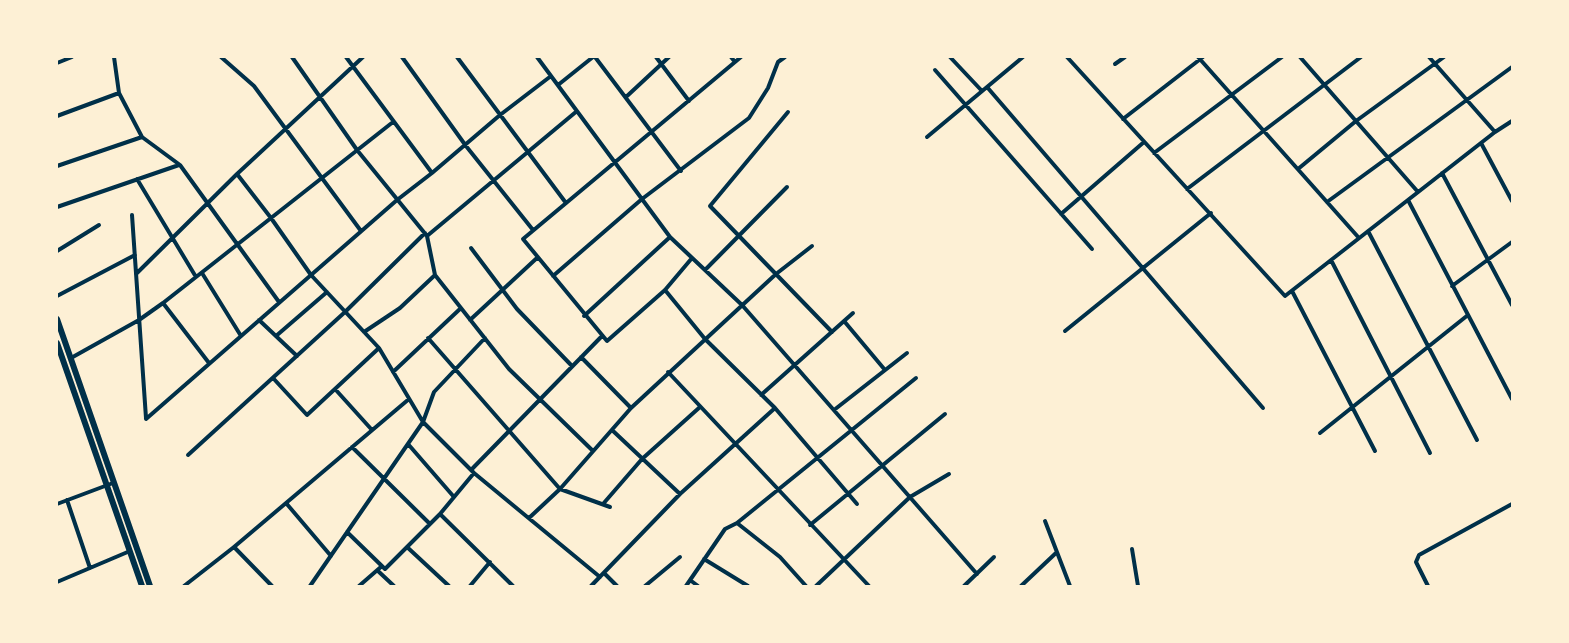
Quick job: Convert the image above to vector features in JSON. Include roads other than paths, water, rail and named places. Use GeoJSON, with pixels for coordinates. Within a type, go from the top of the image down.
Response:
{"type":"FeatureCollection","features":[{"type":"Feature","properties":{"kind":"highway"},"geometry":{"type":"LineString","coordinates":[[57,319],[142,586]]}},
{"type":"Feature","properties":{"kind":"highway"},"geometry":{"type":"LineString","coordinates":[[57,343],[150,586]]}},
{"type":"Feature","properties":{"kind":"street"},"geometry":{"type":"LineString","coordinates":[[57,63],[72,57]]}},
{"type":"Feature","properties":{"kind":"street"},"geometry":{"type":"LineString","coordinates":[[114,57],[119,93],[142,137],[180,165],[279,303]]}},
{"type":"Feature","properties":{"kind":"street"},"geometry":{"type":"LineString","coordinates":[[221,57],[254,86],[361,231]]}},
{"type":"Feature","properties":{"kind":"street"},"geometry":{"type":"LineString","coordinates":[[292,57],[357,150],[426,235],[435,275],[509,369],[593,451]]}},
{"type":"Feature","properties":{"kind":"street"},"geometry":{"type":"LineString","coordinates":[[346,57],[432,173]]}},
{"type":"Feature","properties":{"kind":"street"},"geometry":{"type":"LineString","coordinates":[[136,274],[237,174],[363,57]]}},
{"type":"Feature","properties":{"kind":"street"},"geometry":{"type":"LineString","coordinates":[[402,57],[466,146],[533,230]]}},
{"type":"Feature","properties":{"kind":"street"},"geometry":{"type":"LineString","coordinates":[[537,57],[670,237],[742,305],[977,574]]}},
{"type":"Feature","properties":{"kind":"street"},"geometry":{"type":"LineString","coordinates":[[558,85],[594,57],[681,171]]}},
{"type":"Feature","properties":{"kind":"street"},"geometry":{"type":"LineString","coordinates":[[656,57],[689,101]]}},
{"type":"Feature","properties":{"kind":"street"},"geometry":{"type":"LineString","coordinates":[[626,97],[669,57]]}},
{"type":"Feature","properties":{"kind":"street"},"geometry":{"type":"LineString","coordinates":[[731,57],[735,62]]}},
{"type":"Feature","properties":{"kind":"street"},"geometry":{"type":"LineString","coordinates":[[692,258],[665,290],[607,342],[523,239],[741,57]]}},
{"type":"Feature","properties":{"kind":"street"},"geometry":{"type":"LineString","coordinates":[[553,276],[642,199],[749,118],[768,88],[778,62],[785,57]]}},
{"type":"Feature","properties":{"kind":"street"},"geometry":{"type":"LineString","coordinates":[[950,57],[982,91]]}},
{"type":"Feature","properties":{"kind":"street"},"geometry":{"type":"LineString","coordinates":[[927,137],[1023,57]]}},
{"type":"Feature","properties":{"kind":"street"},"geometry":{"type":"LineString","coordinates":[[1067,57],[1285,296],[1512,121]]}},
{"type":"Feature","properties":{"kind":"street"},"geometry":{"type":"LineString","coordinates":[[1115,64],[1125,57]]}},
{"type":"Feature","properties":{"kind":"street"},"geometry":{"type":"LineString","coordinates":[[1154,153],[1282,57]]}},
{"type":"Feature","properties":{"kind":"street"},"geometry":{"type":"LineString","coordinates":[[1300,57],[1418,192]]}},
{"type":"Feature","properties":{"kind":"street"},"geometry":{"type":"LineString","coordinates":[[1187,189],[1361,57]]}},
{"type":"Feature","properties":{"kind":"street"},"geometry":{"type":"LineString","coordinates":[[1429,57],[1495,132]]}},
{"type":"Feature","properties":{"kind":"street"},"geometry":{"type":"LineString","coordinates":[[1298,169],[1356,121],[1444,57]]}},
{"type":"Feature","properties":{"kind":"street"},"geometry":{"type":"LineString","coordinates":[[459,58],[566,203]]}},
{"type":"Feature","properties":{"kind":"street"},"geometry":{"type":"LineString","coordinates":[[1124,119],[1200,58],[1359,238]]}},
{"type":"Feature","properties":{"kind":"street"},"geometry":{"type":"LineString","coordinates":[[1327,202],[1512,67]]}},
{"type":"Feature","properties":{"kind":"street"},"geometry":{"type":"LineString","coordinates":[[935,70],[1092,249]]}},
{"type":"Feature","properties":{"kind":"street"},"geometry":{"type":"LineString","coordinates":[[132,215],[146,419],[397,200],[466,146],[500,114],[551,76]]}},
{"type":"Feature","properties":{"kind":"street"},"geometry":{"type":"LineString","coordinates":[[987,87],[1263,408]]}},
{"type":"Feature","properties":{"kind":"street"},"geometry":{"type":"LineString","coordinates":[[57,116],[119,93]]}},
{"type":"Feature","properties":{"kind":"street"},"geometry":{"type":"LineString","coordinates":[[188,455],[426,235],[577,111]]}},
{"type":"Feature","properties":{"kind":"street"},"geometry":{"type":"LineString","coordinates":[[788,112],[710,206],[832,332]]}},
{"type":"Feature","properties":{"kind":"street"},"geometry":{"type":"LineString","coordinates":[[71,358],[139,320],[163,303],[393,122]]}},
{"type":"Feature","properties":{"kind":"street"},"geometry":{"type":"LineString","coordinates":[[57,166],[142,137]]}},
{"type":"Feature","properties":{"kind":"street"},"geometry":{"type":"LineString","coordinates":[[1061,214],[1144,142]]}},
{"type":"Feature","properties":{"kind":"street"},"geometry":{"type":"LineString","coordinates":[[1481,143],[1512,201]]}},
{"type":"Feature","properties":{"kind":"street"},"geometry":{"type":"LineString","coordinates":[[57,207],[180,165]]}},
{"type":"Feature","properties":{"kind":"street"},"geometry":{"type":"LineString","coordinates":[[1442,173],[1512,305]]}},
{"type":"Feature","properties":{"kind":"street"},"geometry":{"type":"LineString","coordinates":[[237,174],[311,275],[379,348],[423,422],[472,471],[600,577]]}},
{"type":"Feature","properties":{"kind":"street"},"geometry":{"type":"LineString","coordinates":[[137,179],[196,277]]}},
{"type":"Feature","properties":{"kind":"street"},"geometry":{"type":"LineString","coordinates":[[705,270],[787,187]]}},
{"type":"Feature","properties":{"kind":"street"},"geometry":{"type":"LineString","coordinates":[[1407,200],[1512,399]]}},
{"type":"Feature","properties":{"kind":"street"},"geometry":{"type":"LineString","coordinates":[[1065,331],[1211,213]]}},
{"type":"Feature","properties":{"kind":"street"},"geometry":{"type":"LineString","coordinates":[[57,251],[99,225]]}},
{"type":"Feature","properties":{"kind":"street"},"geometry":{"type":"LineString","coordinates":[[1368,231],[1477,440]]}},
{"type":"Feature","properties":{"kind":"street"},"geometry":{"type":"LineString","coordinates":[[584,316],[670,237]]}},
{"type":"Feature","properties":{"kind":"street"},"geometry":{"type":"LineString","coordinates":[[1452,286],[1512,242]]}},
{"type":"Feature","properties":{"kind":"street"},"geometry":{"type":"LineString","coordinates":[[529,518],[560,489],[631,408],[668,372],[776,274],[812,246]]}},
{"type":"Feature","properties":{"kind":"street"},"geometry":{"type":"LineString","coordinates":[[471,248],[518,309],[572,366]]}},
{"type":"Feature","properties":{"kind":"street"},"geometry":{"type":"LineString","coordinates":[[57,296],[135,255]]}},
{"type":"Feature","properties":{"kind":"street"},"geometry":{"type":"LineString","coordinates":[[470,320],[537,257]]}},
{"type":"Feature","properties":{"kind":"street"},"geometry":{"type":"LineString","coordinates":[[1331,260],[1430,453]]}},
{"type":"Feature","properties":{"kind":"street"},"geometry":{"type":"LineString","coordinates":[[201,272],[241,336]]}},
{"type":"Feature","properties":{"kind":"street"},"geometry":{"type":"LineString","coordinates":[[364,332],[400,308],[435,275]]}},
{"type":"Feature","properties":{"kind":"street"},"geometry":{"type":"LineString","coordinates":[[665,290],[705,339],[775,408],[857,504]]}},
{"type":"Feature","properties":{"kind":"street"},"geometry":{"type":"LineString","coordinates":[[1292,291],[1376,451]]}},
{"type":"Feature","properties":{"kind":"street"},"geometry":{"type":"LineString","coordinates":[[276,336],[327,292]]}},
{"type":"Feature","properties":{"kind":"street"},"geometry":{"type":"LineString","coordinates":[[163,303],[209,363]]}},
{"type":"Feature","properties":{"kind":"street"},"geometry":{"type":"LineString","coordinates":[[393,372],[461,308]]}},
{"type":"Feature","properties":{"kind":"street"},"geometry":{"type":"LineString","coordinates":[[761,395],[853,314]]}},
{"type":"Feature","properties":{"kind":"street"},"geometry":{"type":"LineString","coordinates":[[1320,433],[1468,315]]}},
{"type":"Feature","properties":{"kind":"street"},"geometry":{"type":"LineString","coordinates":[[259,320],[297,356]]}},
{"type":"Feature","properties":{"kind":"street"},"geometry":{"type":"LineString","coordinates":[[844,321],[885,370]]}},
{"type":"Feature","properties":{"kind":"street"},"geometry":{"type":"LineString","coordinates":[[347,532],[385,569],[440,514],[472,471],[509,430],[602,336]]}},
{"type":"Feature","properties":{"kind":"street"},"geometry":{"type":"LineString","coordinates":[[428,338],[560,489],[610,507]]}},
{"type":"Feature","properties":{"kind":"street"},"geometry":{"type":"LineString","coordinates":[[310,586],[423,422],[434,392],[485,338]]}},
{"type":"Feature","properties":{"kind":"street"},"geometry":{"type":"LineString","coordinates":[[273,378],[306,415],[379,348]]}},
{"type":"Feature","properties":{"kind":"street"},"geometry":{"type":"LineString","coordinates":[[834,410],[907,352]]}},
{"type":"Feature","properties":{"kind":"street"},"geometry":{"type":"LineString","coordinates":[[581,357],[631,408]]}},
{"type":"Feature","properties":{"kind":"street"},"geometry":{"type":"LineString","coordinates":[[668,372],[842,560],[869,586]]}},
{"type":"Feature","properties":{"kind":"street"},"geometry":{"type":"LineString","coordinates":[[686,586],[721,533],[737,523],[916,378]]}},
{"type":"Feature","properties":{"kind":"street"},"geometry":{"type":"LineString","coordinates":[[335,389],[372,430]]}},
{"type":"Feature","properties":{"kind":"street"},"geometry":{"type":"LineString","coordinates":[[184,586],[234,547],[409,399]]}},
{"type":"Feature","properties":{"kind":"street"},"geometry":{"type":"LineString","coordinates":[[603,504],[642,459],[700,407]]}},
{"type":"Feature","properties":{"kind":"street"},"geometry":{"type":"LineString","coordinates":[[591,586],[680,494],[775,408]]}},
{"type":"Feature","properties":{"kind":"street"},"geometry":{"type":"LineString","coordinates":[[810,525],[945,414]]}},
{"type":"Feature","properties":{"kind":"street"},"geometry":{"type":"LineString","coordinates":[[612,430],[680,494]]}},
{"type":"Feature","properties":{"kind":"street"},"geometry":{"type":"LineString","coordinates":[[408,444],[454,497]]}},
{"type":"Feature","properties":{"kind":"street"},"geometry":{"type":"LineString","coordinates":[[352,447],[430,524]]}},
{"type":"Feature","properties":{"kind":"street"},"geometry":{"type":"LineString","coordinates":[[816,586],[910,497],[949,474]]}},
{"type":"Feature","properties":{"kind":"street"},"geometry":{"type":"LineString","coordinates":[[57,504],[110,484]]}},
{"type":"Feature","properties":{"kind":"street"},"geometry":{"type":"LineString","coordinates":[[67,500],[90,568]]}},
{"type":"Feature","properties":{"kind":"street"},"geometry":{"type":"LineString","coordinates":[[286,503],[331,556]]}},
{"type":"Feature","properties":{"kind":"street"},"geometry":{"type":"LineString","coordinates":[[1428,586],[1416,562],[1417,557],[1512,504]]}},
{"type":"Feature","properties":{"kind":"street"},"geometry":{"type":"LineString","coordinates":[[440,514],[513,586]]}},
{"type":"Feature","properties":{"kind":"street"},"geometry":{"type":"LineString","coordinates":[[1045,520],[1070,586]]}},
{"type":"Feature","properties":{"kind":"street"},"geometry":{"type":"LineString","coordinates":[[737,523],[780,557],[806,586]]}},
{"type":"Feature","properties":{"kind":"street"},"geometry":{"type":"LineString","coordinates":[[234,547],[272,586]]}},
{"type":"Feature","properties":{"kind":"street"},"geometry":{"type":"LineString","coordinates":[[407,547],[449,586]]}},
{"type":"Feature","properties":{"kind":"street"},"geometry":{"type":"LineString","coordinates":[[1132,549],[1138,586]]}},
{"type":"Feature","properties":{"kind":"street"},"geometry":{"type":"LineString","coordinates":[[57,582],[130,551]]}},
{"type":"Feature","properties":{"kind":"street"},"geometry":{"type":"LineString","coordinates":[[1021,586],[1057,552]]}},
{"type":"Feature","properties":{"kind":"street"},"geometry":{"type":"LineString","coordinates":[[645,586],[680,557]]}},
{"type":"Feature","properties":{"kind":"street"},"geometry":{"type":"LineString","coordinates":[[964,586],[994,557]]}},
{"type":"Feature","properties":{"kind":"street"},"geometry":{"type":"LineString","coordinates":[[704,559],[748,586]]}},
{"type":"Feature","properties":{"kind":"street"},"geometry":{"type":"LineString","coordinates":[[471,586],[490,562]]}},
{"type":"Feature","properties":{"kind":"street"},"geometry":{"type":"LineString","coordinates":[[359,586],[382,566]]}},
{"type":"Feature","properties":{"kind":"street"},"geometry":{"type":"LineString","coordinates":[[378,571],[394,586]]}},
{"type":"Feature","properties":{"kind":"street"},"geometry":{"type":"LineString","coordinates":[[604,573],[617,586]]}},
{"type":"Feature","properties":{"kind":"street"},"geometry":{"type":"LineString","coordinates":[[690,580],[698,586]]}}]}
